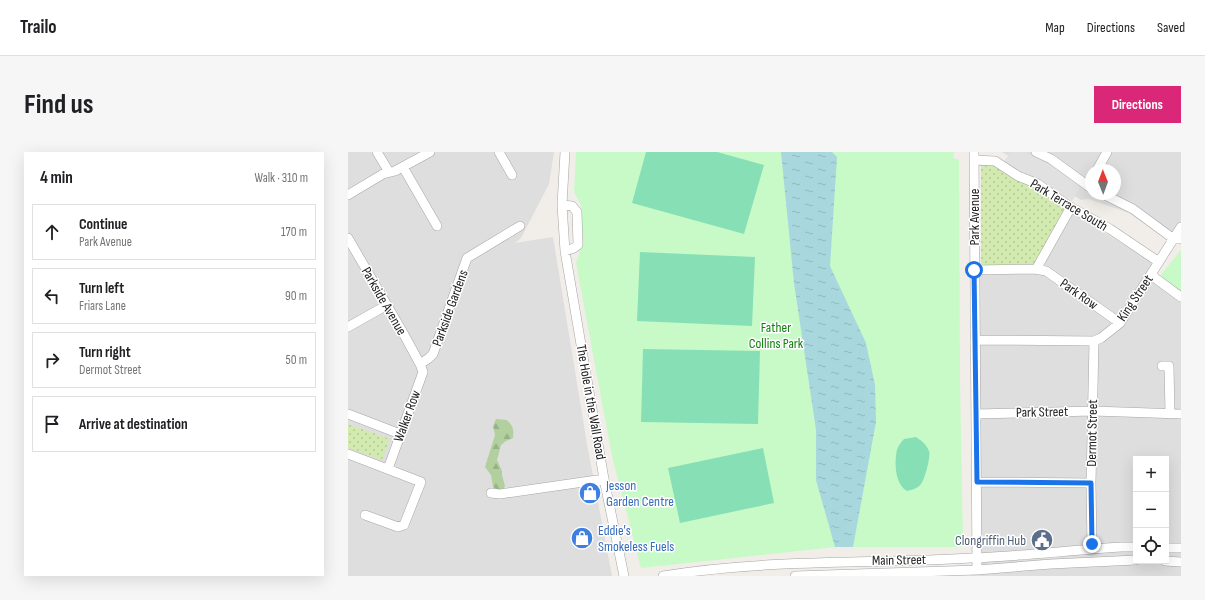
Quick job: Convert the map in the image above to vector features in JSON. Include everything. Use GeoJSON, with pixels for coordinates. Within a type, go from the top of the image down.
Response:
{"type":"FeatureCollection","features":[{"type":"Feature","properties":{"kind":"street"},"geometry":{"type":"LineString","coordinates":[[377,152],[388,172]]}},
{"type":"Feature","properties":{"kind":"street"},"geometry":{"type":"LineString","coordinates":[[348,195],[388,172],[403,167],[430,152]]}},
{"type":"Feature","properties":{"kind":"street"},"geometry":{"type":"LineString","coordinates":[[499,152],[512,175]]}},
{"type":"Feature","properties":{"kind":"street","name":"The Hole in the Wall Road"},"geometry":{"type":"LineString","coordinates":[[565,152],[562,205],[565,251],[604,479],[624,576]]}},
{"type":"Feature","properties":{"kind":"street"},"geometry":{"type":"LineString","coordinates":[[1036,152],[1085,181]]}},
{"type":"Feature","properties":{"kind":"street"},"geometry":{"type":"LineString","coordinates":[[1100,164],[1107,152]]}},
{"type":"Feature","properties":{"kind":"street","name":"Park Terrace South"},"geometry":{"type":"LineString","coordinates":[[974,156],[995,161],[1018,176],[1038,184],[1071,207],[1110,229],[1160,262]]}},
{"type":"Feature","properties":{"kind":"street","name":"Park Avenue"},"geometry":{"type":"LineString","coordinates":[[974,156],[977,482],[976,570]]}},
{"type":"Feature","properties":{"kind":"street"},"geometry":{"type":"LineString","coordinates":[[403,167],[437,226]]}},
{"type":"Feature","properties":{"kind":"street"},"geometry":{"type":"LineString","coordinates":[[1116,200],[1133,208],[1178,239]]}},
{"type":"Feature","properties":{"kind":"street"},"geometry":{"type":"LineString","coordinates":[[562,205],[572,206],[577,212],[578,244],[574,248],[565,251]]}},
{"type":"Feature","properties":{"kind":"street"},"geometry":{"type":"LineString","coordinates":[[1038,269],[1038,266],[1071,207]]}},
{"type":"Feature","properties":{"kind":"street","name":"Parkside Gardens"},"geometry":{"type":"LineString","coordinates":[[420,364],[433,354],[467,258],[520,226]]}},
{"type":"Feature","properties":{"kind":"street","name":"King Street"},"geometry":{"type":"LineString","coordinates":[[1094,341],[1101,338],[1120,323],[1150,275],[1178,239],[1181,228]]}},
{"type":"Feature","properties":{"kind":"street","name":"Parkside Avenue"},"geometry":{"type":"LineString","coordinates":[[348,238],[420,364]]}},
{"type":"Feature","properties":{"kind":"street","name":"Park Row"},"geometry":{"type":"LineString","coordinates":[[974,270],[1038,269],[1046,271],[1120,323]]}},
{"type":"Feature","properties":{"kind":"street"},"geometry":{"type":"LineString","coordinates":[[1150,275],[1181,297]]}},
{"type":"Feature","properties":{"kind":"street"},"geometry":{"type":"LineString","coordinates":[[348,328],[387,305]]}},
{"type":"Feature","properties":{"kind":"street"},"geometry":{"type":"LineString","coordinates":[[975,340],[1094,341]]}},
{"type":"Feature","properties":{"kind":"street","name":"Dermot Street"},"geometry":{"type":"LineString","coordinates":[[1092,549],[1091,483],[1094,341]]}},
{"type":"Feature","properties":{"kind":"street","name":"Walker Row"},"geometry":{"type":"LineString","coordinates":[[388,469],[423,372],[420,364]]}},
{"type":"Feature","properties":{"kind":"street"},"geometry":{"type":"LineString","coordinates":[[1162,366],[1169,366],[1170,414]]}},
{"type":"Feature","properties":{"kind":"street","name":"Park Street"},"geometry":{"type":"LineString","coordinates":[[976,414],[1093,411],[1181,414]]}},
{"type":"Feature","properties":{"kind":"street"},"geometry":{"type":"LineString","coordinates":[[348,414],[400,434]]}},
{"type":"Feature","properties":{"kind":"street"},"geometry":{"type":"LineString","coordinates":[[348,454],[421,482],[404,525],[398,527],[365,515]]}},
{"type":"Feature","properties":{"kind":"street"},"geometry":{"type":"LineString","coordinates":[[491,494],[604,479]]}},
{"type":"Feature","properties":{"kind":"street"},"geometry":{"type":"LineString","coordinates":[[977,482],[1091,483]]}},
{"type":"Feature","properties":{"kind":"street","name":"Main Street"},"geometry":{"type":"LineString","coordinates":[[662,576],[684,572],[780,565],[976,558],[1133,547]]}},
{"type":"Feature","properties":{"kind":"street"},"geometry":{"type":"LineString","coordinates":[[1169,548],[1181,549]]}},
{"type":"Feature","properties":{"kind":"street","name":"Main Street"},"geometry":{"type":"LineString","coordinates":[[795,576],[976,570],[1051,564],[1133,560]]}},
{"type":"Feature","properties":{"kind":"street"},"geometry":{"type":"LineString","coordinates":[[1169,561],[1181,562]]}},
{"type":"Feature","properties":{"kind":"shaded area"},"geometry":{"type":"Polygon","coordinates":[[[348,152],[554,152],[549,184],[521,238],[515,243],[553,237],[587,444],[612,576],[348,576],[348,152]]]}},
{"type":"Feature","properties":{"kind":"shaded area"},"geometry":{"type":"Polygon","coordinates":[[[1002,152],[1181,152],[1181,243],[1168,240],[1129,213],[1092,200],[1121,200],[1121,164],[1085,164],[1085,200],[1081,200],[1002,152]]]}},
{"type":"Feature","properties":{"kind":"shaded area"},"geometry":{"type":"Polygon","coordinates":[[[1011,152],[1025,152],[1042,160],[1081,186],[1071,203],[1003,163],[1011,152]]]}},
{"type":"Feature","properties":{"kind":"shaded area"},"geometry":{"type":"Polygon","coordinates":[[[1073,213],[1150,261],[1153,266],[1150,271],[1181,300],[1181,576],[971,576],[978,275],[982,272],[1035,272],[1073,213]]]}},
{"type":"Feature","properties":{"kind":"green space","name":"Father Collins Park"},"geometry":{"type":"Polygon","coordinates":[[[576,152],[954,152],[953,158],[959,160],[960,380],[963,547],[835,547],[641,568],[612,456],[576,263],[582,245],[581,205],[574,192],[576,152]]]}},
{"type":"Feature","properties":{"kind":"green space"},"geometry":{"type":"Polygon","coordinates":[[[646,152],[717,152],[764,165],[744,234],[632,203],[646,152]]]}},
{"type":"Feature","properties":{"kind":"green space"},"geometry":{"type":"Polygon","coordinates":[[[981,159],[1070,209],[1034,266],[989,266],[981,264],[981,159]]]}},
{"type":"Feature","properties":{"kind":"green space"},"geometry":{"type":"Polygon","coordinates":[[[1181,250],[1181,293],[1160,276],[1181,250]]]}},
{"type":"Feature","properties":{"kind":"green space"},"geometry":{"type":"Polygon","coordinates":[[[640,252],[755,257],[752,326],[637,321],[640,252]]]}},
{"type":"Feature","properties":{"kind":"green space"},"geometry":{"type":"Polygon","coordinates":[[[643,349],[760,351],[758,424],[641,422],[643,349]]]}},
{"type":"Feature","properties":{"kind":"green space"},"geometry":{"type":"Polygon","coordinates":[[[496,419],[507,420],[512,426],[513,430],[513,438],[501,445],[497,460],[502,471],[505,486],[503,490],[498,490],[493,487],[491,475],[485,467],[495,435],[493,426],[496,419]]]}},
{"type":"Feature","properties":{"kind":"green space"},"geometry":{"type":"Polygon","coordinates":[[[348,424],[390,439],[382,460],[348,448],[348,424]]]}},
{"type":"Feature","properties":{"kind":"green space"},"geometry":{"type":"Polygon","coordinates":[[[916,437],[924,443],[929,451],[928,462],[921,484],[915,489],[907,491],[903,488],[896,473],[896,455],[898,447],[904,439],[916,437]]]}},
{"type":"Feature","properties":{"kind":"green space"},"geometry":{"type":"Polygon","coordinates":[[[763,448],[774,503],[680,523],[668,468],[763,448]]]}},
{"type":"Feature","properties":{"kind":"water"},"geometry":{"type":"Polygon","coordinates":[[[781,152],[832,152],[837,157],[830,266],[866,343],[875,385],[876,422],[853,547],[835,547],[816,480],[816,430],[794,283],[781,152]]]}},
{"type":"Feature","properties":{"kind":"place","name":"Jesson Garden Centre"},"geometry":{"type":"Point","coordinates":[590,493]}},
{"type":"Feature","properties":{"kind":"place","name":"Eddie's Smokeless Fuels"},"geometry":{"type":"Point","coordinates":[582,538]}},
{"type":"Feature","properties":{"kind":"place","name":"Clongriffin Hub"},"geometry":{"type":"Point","coordinates":[1042,540]}},
{"type":"Feature","properties":{"kind":"route"},"geometry":{"type":"LineString","coordinates":[[974,270],[977,482],[1091,483],[1092,544]]}}]}
